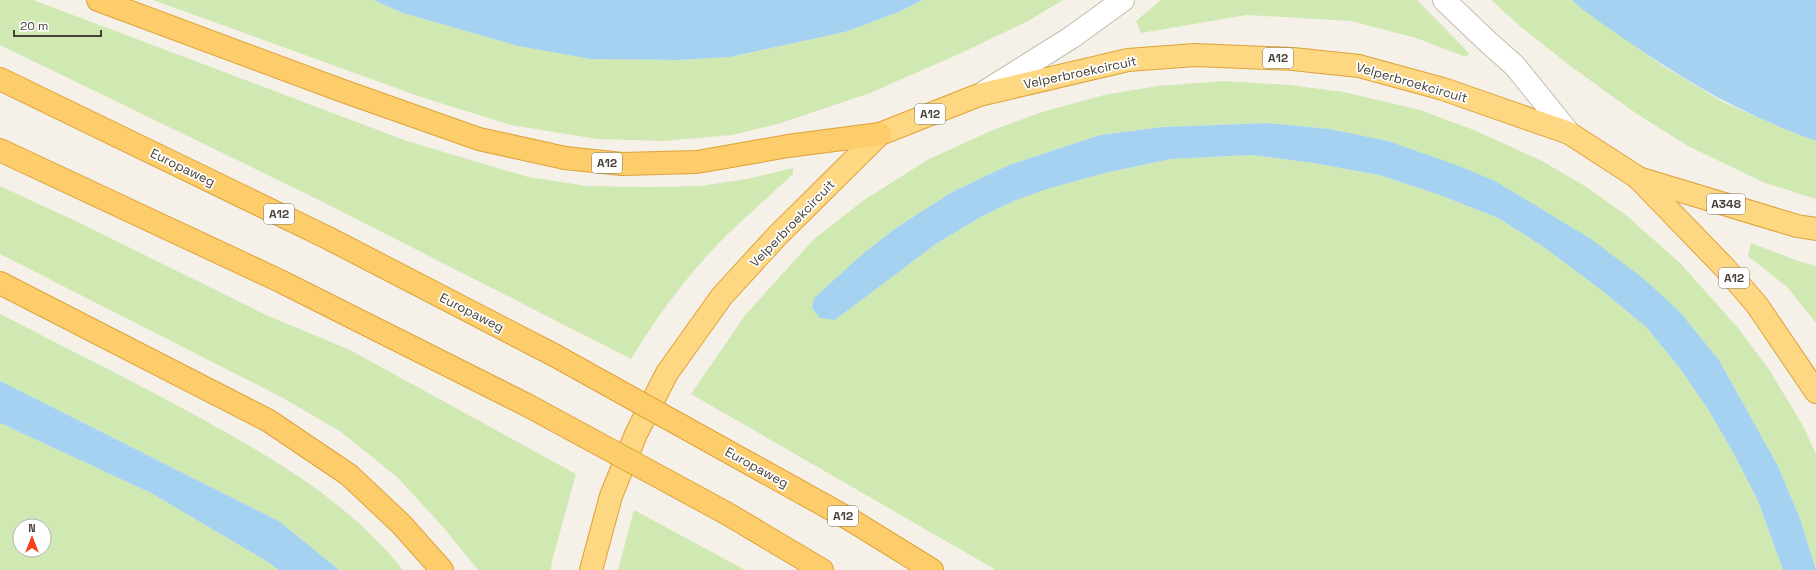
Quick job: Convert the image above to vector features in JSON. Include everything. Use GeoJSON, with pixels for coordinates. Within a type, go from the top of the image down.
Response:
{"type":"FeatureCollection","features":[{"type":"Feature","properties":{"kind":"highway","name":"A12"},"geometry":{"type":"LineString","coordinates":[[98,0],[343,91],[479,139],[564,158],[622,164],[696,162],[788,146],[880,134]]}},
{"type":"Feature","properties":{"kind":"highway","name":"Velperbroekcircuit"},"geometry":{"type":"LineString","coordinates":[[591,570],[611,496],[636,434],[667,373],[722,296],[777,236],[880,134],[980,94],[1128,60],[1195,55],[1293,59],[1360,66],[1443,89],[1569,133],[1637,177],[1725,268],[1757,305],[1816,392]]}},
{"type":"Feature","properties":{"kind":"highway","name":"Europaweg"},"geometry":{"type":"LineString","coordinates":[[0,79],[321,234],[554,355],[851,520],[932,570]]}},
{"type":"Feature","properties":{"kind":"highway"},"geometry":{"type":"LineString","coordinates":[[0,150],[280,281],[527,405],[726,513],[822,570]]}},
{"type":"Feature","properties":{"kind":"highway","name":"A348"},"geometry":{"type":"LineString","coordinates":[[1637,177],[1797,226],[1816,229]]}},
{"type":"Feature","properties":{"kind":"highway"},"geometry":{"type":"LineString","coordinates":[[0,283],[269,421],[349,475],[401,524],[442,570]]}},
{"type":"Feature","properties":{"kind":"street"},"geometry":{"type":"LineString","coordinates":[[980,94],[1072,38],[1123,0]]}},
{"type":"Feature","properties":{"kind":"street"},"geometry":{"type":"LineString","coordinates":[[1444,0],[1515,66],[1569,133]]}},
{"type":"Feature","properties":{"kind":"green space"},"geometry":{"type":"Polygon","coordinates":[[[0,0],[33,0],[407,141],[528,177],[587,186],[649,187],[700,186],[747,179],[793,168],[793,174],[735,227],[705,258],[671,300],[631,359],[317,199],[0,45],[0,0]]]}},
{"type":"Feature","properties":{"kind":"green space"},"geometry":{"type":"Polygon","coordinates":[[[153,0],[373,0],[403,13],[518,46],[590,59],[677,60],[730,57],[845,32],[899,12],[923,0],[1063,0],[1028,21],[959,54],[870,93],[778,124],[732,135],[662,141],[597,139],[511,125],[418,96],[153,0]]]}},
{"type":"Feature","properties":{"kind":"green space"},"geometry":{"type":"Polygon","coordinates":[[[1161,0],[1417,0],[1469,53],[1466,57],[1416,38],[1351,21],[1247,15],[1141,33],[1136,21],[1161,0]]]}},
{"type":"Feature","properties":{"kind":"green space"},"geometry":{"type":"Polygon","coordinates":[[[1491,0],[1572,0],[1661,65],[1725,103],[1816,141],[1816,199],[1765,183],[1688,146],[1637,114],[1573,68],[1522,28],[1491,0]]]}},
{"type":"Feature","properties":{"kind":"green space"},"geometry":{"type":"Polygon","coordinates":[[[1223,81],[1289,85],[1344,92],[1420,110],[1474,130],[1542,161],[1585,186],[1627,216],[1680,263],[1739,329],[1770,371],[1803,426],[1816,454],[1816,569],[1801,521],[1778,466],[1719,360],[1680,312],[1388,141],[1330,129],[1267,123],[1162,127],[1100,135],[1009,165],[952,192],[896,228],[835,320],[936,244],[979,218],[1014,201],[1047,189],[1105,173],[1171,159],[1252,155],[1313,163],[1379,175],[1437,194],[1498,218],[1545,248],[1600,289],[1647,328],[1678,366],[1706,406],[1734,454],[1758,501],[1783,570],[996,570],[691,394],[746,314],[814,239],[864,200],[929,159],[993,130],[1042,112],[1104,95],[1158,86],[1223,81]]]}},
{"type":"Feature","properties":{"kind":"green space"},"geometry":{"type":"Polygon","coordinates":[[[0,186],[82,224],[266,315],[350,350],[576,474],[552,561],[551,570],[478,570],[444,528],[398,478],[341,432],[283,398],[0,254],[0,186]]]}},
{"type":"Feature","properties":{"kind":"green space"},"geometry":{"type":"Polygon","coordinates":[[[1751,243],[1798,261],[1816,266],[1816,323],[1788,288],[1748,256],[1751,243]]]}},
{"type":"Feature","properties":{"kind":"green space"},"geometry":{"type":"Polygon","coordinates":[[[0,314],[179,406],[231,435],[285,468],[311,485],[360,524],[403,570],[339,570],[279,521],[0,381],[0,314]]]}},
{"type":"Feature","properties":{"kind":"green space"},"geometry":{"type":"Polygon","coordinates":[[[0,423],[151,493],[279,570],[0,570],[0,423]]]}},
{"type":"Feature","properties":{"kind":"green space"},"geometry":{"type":"Polygon","coordinates":[[[634,510],[745,570],[618,570],[634,510]]]}},
{"type":"Feature","properties":{"kind":"water"},"geometry":{"type":"Polygon","coordinates":[[[373,0],[923,0],[899,12],[845,32],[730,57],[677,60],[590,59],[518,46],[403,13],[373,0]]]}},
{"type":"Feature","properties":{"kind":"water"},"geometry":{"type":"Polygon","coordinates":[[[1572,0],[1816,0],[1816,141],[1739,109],[1693,83],[1646,54],[1590,15],[1572,0]]]}},
{"type":"Feature","properties":{"kind":"water"},"geometry":{"type":"Polygon","coordinates":[[[1267,123],[1330,129],[1388,141],[1459,166],[1495,181],[1591,239],[1644,279],[1680,312],[1719,360],[1778,466],[1801,521],[1816,570],[1783,570],[1758,501],[1734,454],[1706,406],[1678,366],[1647,328],[1600,289],[1545,248],[1498,218],[1437,194],[1379,175],[1313,163],[1252,155],[1171,159],[1105,173],[1047,189],[1014,201],[979,218],[936,244],[835,320],[820,318],[812,308],[814,298],[865,252],[896,228],[952,192],[1009,165],[1100,135],[1162,127],[1267,123]]]}},
{"type":"Feature","properties":{"kind":"water"},"geometry":{"type":"Polygon","coordinates":[[[0,381],[279,521],[339,570],[279,570],[151,493],[0,423],[0,381]]]}}]}
